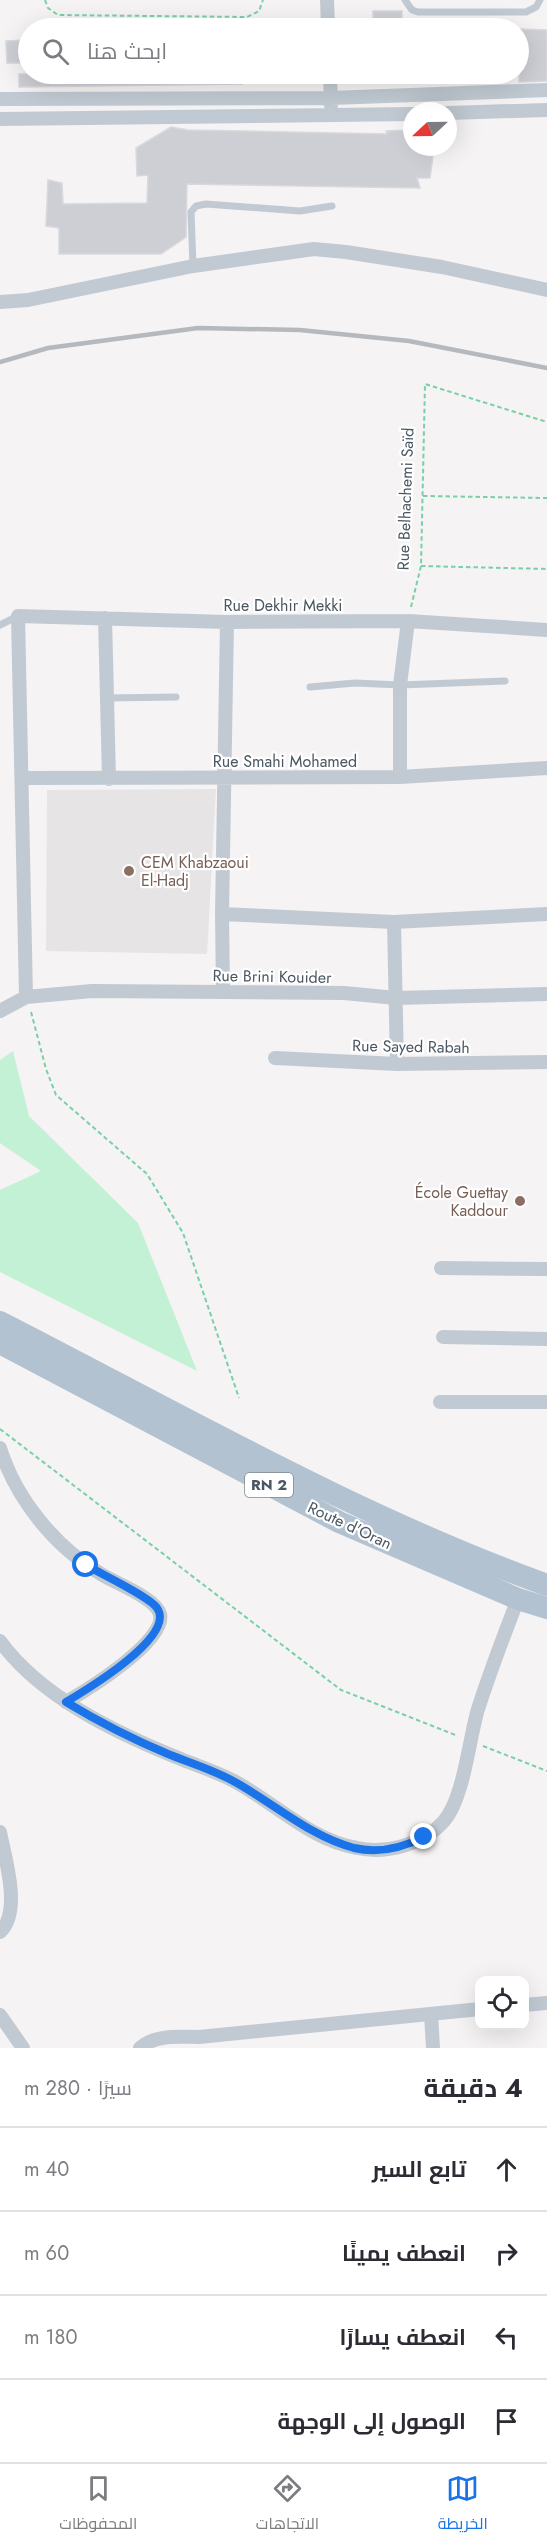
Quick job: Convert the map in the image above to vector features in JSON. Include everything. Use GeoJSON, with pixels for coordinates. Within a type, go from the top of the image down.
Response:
{"type":"FeatureCollection","features":[{"type":"Feature","properties":{"kind":"main road","name":"Route d'Oran"},"geometry":{"type":"LineString","coordinates":[[0,1322],[318,1488],[448,1548],[547,1585]]}},
{"type":"Feature","properties":{"kind":"main road","name":"Route d'Oran"},"geometry":{"type":"LineString","coordinates":[[0,1343],[339,1522],[518,1599],[547,1608]]}},
{"type":"Feature","properties":{"kind":"street"},"geometry":{"type":"LineString","coordinates":[[327,0],[328,18]]}},
{"type":"Feature","properties":{"kind":"street"},"geometry":{"type":"LineString","coordinates":[[330,84],[332,116]]}},
{"type":"Feature","properties":{"kind":"street"},"geometry":{"type":"LineString","coordinates":[[0,99],[331,98],[547,90]]}},
{"type":"Feature","properties":{"kind":"street"},"geometry":{"type":"LineString","coordinates":[[457,113],[547,110]]}},
{"type":"Feature","properties":{"kind":"street"},"geometry":{"type":"LineString","coordinates":[[0,118],[403,114]]}},
{"type":"Feature","properties":{"kind":"street"},"geometry":{"type":"LineString","coordinates":[[2,301],[28,300],[193,266],[297,250],[330,250],[476,273],[547,290]]}},
{"type":"Feature","properties":{"kind":"street"},"geometry":{"type":"LineString","coordinates":[[18,616],[26,996]]}},
{"type":"Feature","properties":{"kind":"street","name":"Rue Dekhir Mekki"},"geometry":{"type":"LineString","coordinates":[[18,616],[226,622],[408,621],[547,630]]}},
{"type":"Feature","properties":{"kind":"street"},"geometry":{"type":"LineString","coordinates":[[105,618],[109,779]]}},
{"type":"Feature","properties":{"kind":"street"},"geometry":{"type":"LineString","coordinates":[[400,777],[400,685],[408,621]]}},
{"type":"Feature","properties":{"kind":"street"},"geometry":{"type":"LineString","coordinates":[[223,992],[226,622]]}},
{"type":"Feature","properties":{"kind":"street","name":"Rue Smahi Mohamed"},"geometry":{"type":"LineString","coordinates":[[22,778],[400,777],[547,768]]}},
{"type":"Feature","properties":{"kind":"street"},"geometry":{"type":"LineString","coordinates":[[222,914],[394,922],[547,914]]}},
{"type":"Feature","properties":{"kind":"street"},"geometry":{"type":"LineString","coordinates":[[394,922],[397,1064]]}},
{"type":"Feature","properties":{"kind":"street","name":"Rue Brini Kouider"},"geometry":{"type":"LineString","coordinates":[[0,1011],[26,996],[133,990],[344,993],[396,998],[547,994]]}},
{"type":"Feature","properties":{"kind":"street","name":"Rue Sayed Rabah"},"geometry":{"type":"LineString","coordinates":[[275,1058],[397,1064],[547,1062]]}},
{"type":"Feature","properties":{"kind":"street"},"geometry":{"type":"LineString","coordinates":[[441,1268],[547,1269]]}},
{"type":"Feature","properties":{"kind":"street"},"geometry":{"type":"LineString","coordinates":[[443,1337],[547,1339]]}},
{"type":"Feature","properties":{"kind":"street"},"geometry":{"type":"LineString","coordinates":[[440,1402],[547,1402]]}},
{"type":"Feature","properties":{"kind":"street"},"geometry":{"type":"LineString","coordinates":[[0,1448],[15,1487],[74,1556],[118,1584],[147,1598],[161,1616],[152,1636],[118,1669],[66,1702]]}},
{"type":"Feature","properties":{"kind":"street"},"geometry":{"type":"LineString","coordinates":[[0,1641],[8,1653],[66,1702],[129,1737],[236,1782],[304,1827],[331,1840],[356,1848],[382,1851],[403,1847],[424,1837],[444,1821],[460,1783],[472,1742],[477,1712],[518,1599]]}},
{"type":"Feature","properties":{"kind":"street"},"geometry":{"type":"LineString","coordinates":[[0,1832],[9,1880],[10,1917],[0,1932]]}},
{"type":"Feature","properties":{"kind":"street"},"geometry":{"type":"LineString","coordinates":[[529,2005],[547,2003]]}},
{"type":"Feature","properties":{"kind":"street"},"geometry":{"type":"LineString","coordinates":[[141,2048],[152,2040],[163,2038],[199,2043],[475,2010]]}},
{"type":"Feature","properties":{"kind":"street"},"geometry":{"type":"LineString","coordinates":[[431,2014],[433,2048]]}},
{"type":"Feature","properties":{"kind":"street"},"geometry":{"type":"LineString","coordinates":[[0,2015],[23,2048]]}},
{"type":"Feature","properties":{"kind":"lane"},"geometry":{"type":"LineString","coordinates":[[405,0],[412,10],[418,12],[526,12],[536,7],[540,0]]}},
{"type":"Feature","properties":{"kind":"lane"},"geometry":{"type":"LineString","coordinates":[[193,266],[191,212],[196,206],[206,204],[300,211],[332,206]]}},
{"type":"Feature","properties":{"kind":"lane"},"geometry":{"type":"LineString","coordinates":[[0,625],[18,616]]}},
{"type":"Feature","properties":{"kind":"lane"},"geometry":{"type":"LineString","coordinates":[[310,687],[355,683],[400,685],[505,681]]}},
{"type":"Feature","properties":{"kind":"lane"},"geometry":{"type":"LineString","coordinates":[[108,698],[176,698]]}},
{"type":"Feature","properties":{"kind":"path"},"geometry":{"type":"LineString","coordinates":[[45,0],[48,8],[58,15],[248,17],[259,10],[263,0]]}},
{"type":"Feature","properties":{"kind":"path","name":"Rue Belhachemi Saïd"},"geometry":{"type":"LineString","coordinates":[[408,621],[421,566],[425,384],[547,422]]}},
{"type":"Feature","properties":{"kind":"path"},"geometry":{"type":"LineString","coordinates":[[423,496],[547,498]]}},
{"type":"Feature","properties":{"kind":"path"},"geometry":{"type":"LineString","coordinates":[[421,566],[547,569]]}},
{"type":"Feature","properties":{"kind":"path"},"geometry":{"type":"LineString","coordinates":[[26,996],[46,1069],[56,1095],[147,1174],[183,1233],[238,1398]]}},
{"type":"Feature","properties":{"kind":"path"},"geometry":{"type":"LineString","coordinates":[[0,1429],[341,1690],[547,1771]]}},
{"type":"Feature","properties":{"kind":"shaded area","name":"CEM Khabzaoui El-Hadj"},"geometry":{"type":"Polygon","coordinates":[[[216,789],[207,954],[46,951],[47,790],[216,789]]]}},
{"type":"Feature","properties":{"kind":"green space"},"geometry":{"type":"Polygon","coordinates":[[[13,1051],[29,1116],[138,1223],[197,1371],[0,1272],[0,1190],[41,1171],[0,1143],[0,1060],[13,1051]]]}},
{"type":"Feature","properties":{"kind":"building"},"geometry":{"type":"Polygon","coordinates":[[[373,11],[402,11],[402,18],[373,18],[373,11]]]}},
{"type":"Feature","properties":{"kind":"building"},"geometry":{"type":"Polygon","coordinates":[[[529,29],[547,30],[547,81],[529,82],[529,29]]]}},
{"type":"Feature","properties":{"kind":"building"},"geometry":{"type":"Polygon","coordinates":[[[18,40],[18,63],[7,63],[6,41],[18,40]]]}},
{"type":"Feature","properties":{"kind":"building"},"geometry":{"type":"Polygon","coordinates":[[[19,84],[242,84],[19,87],[19,84]]]}},
{"type":"Feature","properties":{"kind":"building"},"geometry":{"type":"Polygon","coordinates":[[[171,127],[188,130],[387,134],[386,131],[403,130],[403,156],[433,156],[430,178],[417,178],[420,188],[187,184],[186,237],[161,254],[59,254],[59,228],[46,226],[48,180],[62,183],[63,204],[147,203],[148,175],[137,176],[136,148],[171,127]]]}},
{"type":"Feature","properties":{"kind":"railway"},"geometry":{"type":"LineString","coordinates":[[0,362],[48,348],[198,328],[300,330],[409,341],[547,368]]}},
{"type":"Feature","properties":{"kind":"place","name":"CEM Khabzaoui El-Hadj"},"geometry":{"type":"Point","coordinates":[129,871]}},
{"type":"Feature","properties":{"kind":"place","name":"École Guettay Kaddour"},"geometry":{"type":"Point","coordinates":[520,1201]}},
{"type":"Feature","properties":{"kind":"route"},"geometry":{"type":"LineString","coordinates":[[86,1565],[147,1598],[161,1616],[152,1636],[118,1669],[66,1702],[102,1724],[138,1741],[236,1782],[304,1827],[331,1840],[356,1848],[382,1851],[403,1847],[424,1837]]}}]}
